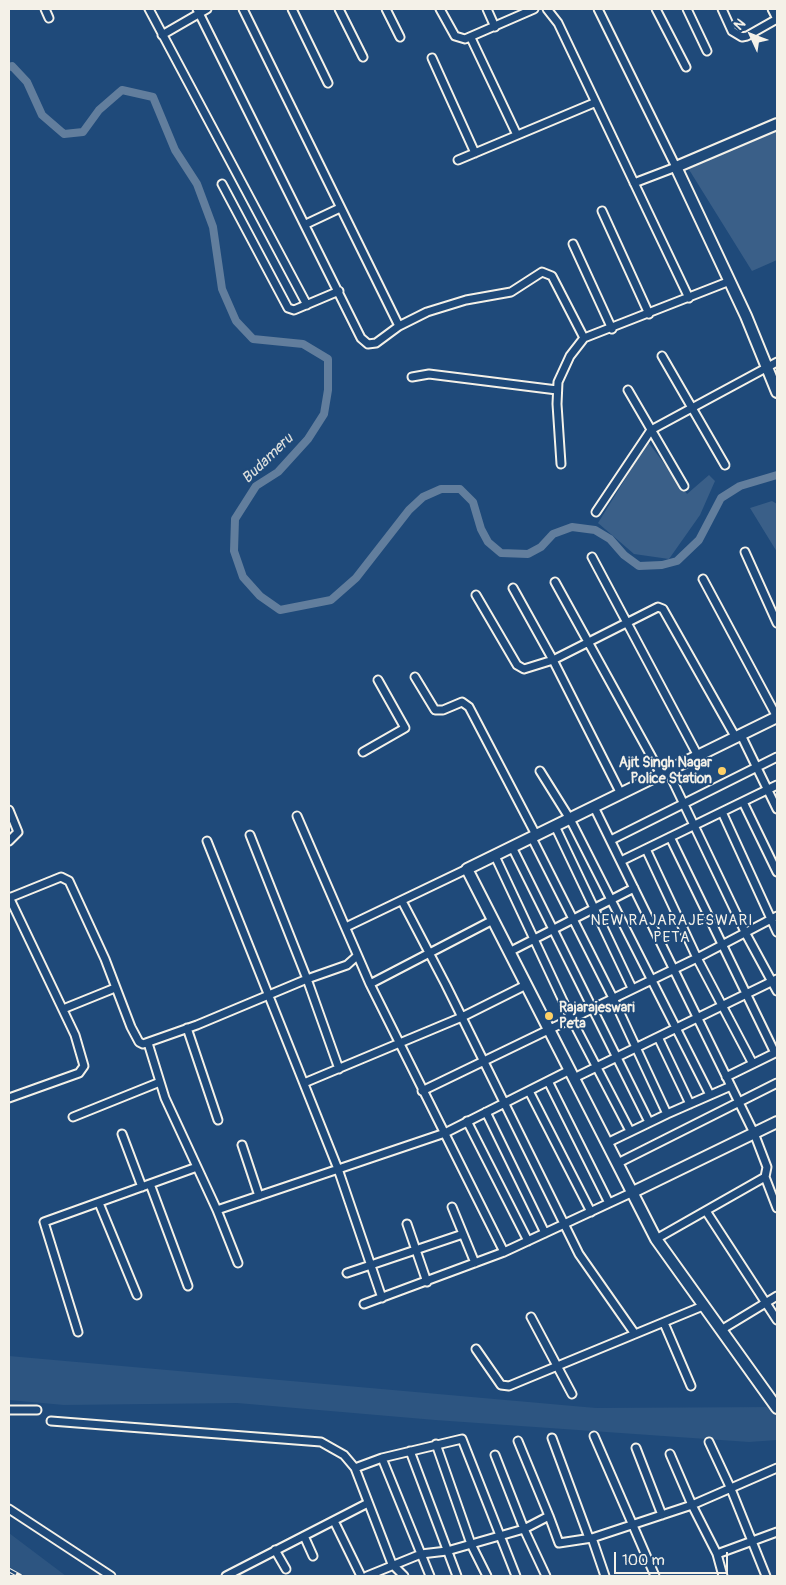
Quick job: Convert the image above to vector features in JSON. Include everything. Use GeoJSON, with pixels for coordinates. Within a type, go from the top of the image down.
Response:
{"type":"FeatureCollection","features":[{"type":"Feature","properties":{"kind":"street"},"geometry":{"type":"LineString","coordinates":[[45,9],[49,18]]}},
{"type":"Feature","properties":{"kind":"street"},"geometry":{"type":"LineString","coordinates":[[149,9],[306,305]]}},
{"type":"Feature","properties":{"kind":"street"},"geometry":{"type":"LineString","coordinates":[[162,34],[198,11],[208,9]]}},
{"type":"Feature","properties":{"kind":"street"},"geometry":{"type":"LineString","coordinates":[[243,9],[399,326]]}},
{"type":"Feature","properties":{"kind":"street"},"geometry":{"type":"LineString","coordinates":[[292,9],[328,83]]}},
{"type":"Feature","properties":{"kind":"street"},"geometry":{"type":"LineString","coordinates":[[339,9],[363,58]]}},
{"type":"Feature","properties":{"kind":"street"},"geometry":{"type":"LineString","coordinates":[[386,9],[400,37]]}},
{"type":"Feature","properties":{"kind":"street"},"geometry":{"type":"LineString","coordinates":[[440,9],[455,36],[461,39],[472,38],[534,9]]}},
{"type":"Feature","properties":{"kind":"street"},"geometry":{"type":"LineString","coordinates":[[487,9],[495,27]]}},
{"type":"Feature","properties":{"kind":"street"},"geometry":{"type":"LineString","coordinates":[[548,9],[558,23],[594,103],[689,298]]}},
{"type":"Feature","properties":{"kind":"street"},"geometry":{"type":"LineString","coordinates":[[598,9],[730,281],[777,392]]}},
{"type":"Feature","properties":{"kind":"street"},"geometry":{"type":"LineString","coordinates":[[656,9],[686,66]]}},
{"type":"Feature","properties":{"kind":"street"},"geometry":{"type":"LineString","coordinates":[[686,9],[708,51]]}},
{"type":"Feature","properties":{"kind":"street"},"geometry":{"type":"LineString","coordinates":[[722,9],[732,31],[742,37],[777,19],[772,9]]}},
{"type":"Feature","properties":{"kind":"street"},"geometry":{"type":"LineString","coordinates":[[198,11],[306,224],[361,338],[368,344],[376,343],[399,326],[427,312],[458,302],[511,292],[542,272],[552,276],[584,338]]}},
{"type":"Feature","properties":{"kind":"street"},"geometry":{"type":"LineString","coordinates":[[472,38],[517,135]]}},
{"type":"Feature","properties":{"kind":"street"},"geometry":{"type":"LineString","coordinates":[[432,58],[474,153]]}},
{"type":"Feature","properties":{"kind":"street"},"geometry":{"type":"LineString","coordinates":[[458,160],[594,103]]}},
{"type":"Feature","properties":{"kind":"street"},"geometry":{"type":"LineString","coordinates":[[634,184],[777,124]]}},
{"type":"Feature","properties":{"kind":"street"},"geometry":{"type":"LineString","coordinates":[[222,184],[286,305],[294,310],[339,292]]}},
{"type":"Feature","properties":{"kind":"street"},"geometry":{"type":"LineString","coordinates":[[306,224],[340,208]]}},
{"type":"Feature","properties":{"kind":"street"},"geometry":{"type":"LineString","coordinates":[[602,211],[649,314]]}},
{"type":"Feature","properties":{"kind":"street"},"geometry":{"type":"LineString","coordinates":[[573,244],[612,329]]}},
{"type":"Feature","properties":{"kind":"street"},"geometry":{"type":"LineString","coordinates":[[561,464],[557,390],[563,369],[584,338],[612,329],[730,281]]}},
{"type":"Feature","properties":{"kind":"street"},"geometry":{"type":"LineString","coordinates":[[662,356],[725,465]]}},
{"type":"Feature","properties":{"kind":"street"},"geometry":{"type":"LineString","coordinates":[[596,512],[651,430],[777,362]]}},
{"type":"Feature","properties":{"kind":"street"},"geometry":{"type":"LineString","coordinates":[[412,377],[428,374],[557,390]]}},
{"type":"Feature","properties":{"kind":"street"},"geometry":{"type":"LineString","coordinates":[[628,390],[684,486]]}},
{"type":"Feature","properties":{"kind":"street"},"geometry":{"type":"LineString","coordinates":[[745,552],[777,623]]}},
{"type":"Feature","properties":{"kind":"street"},"geometry":{"type":"LineString","coordinates":[[592,556],[698,756]]}},
{"type":"Feature","properties":{"kind":"street"},"geometry":{"type":"LineString","coordinates":[[346,927],[777,717],[702,578]]}},
{"type":"Feature","properties":{"kind":"street"},"geometry":{"type":"LineString","coordinates":[[556,582],[683,804],[746,934],[775,980],[777,992]]}},
{"type":"Feature","properties":{"kind":"street"},"geometry":{"type":"LineString","coordinates":[[513,588],[554,660],[621,794]]}},
{"type":"Feature","properties":{"kind":"street"},"geometry":{"type":"LineString","coordinates":[[476,595],[520,668],[530,669],[554,660],[658,607],[663,609],[756,766],[777,809]]}},
{"type":"Feature","properties":{"kind":"street"},"geometry":{"type":"LineString","coordinates":[[415,677],[435,710],[443,710],[462,702],[469,707],[534,836],[668,1114]]}},
{"type":"Feature","properties":{"kind":"street"},"geometry":{"type":"LineString","coordinates":[[363,752],[405,728],[378,680]]}},
{"type":"Feature","properties":{"kind":"street"},"geometry":{"type":"LineString","coordinates":[[611,840],[777,757]]}},
{"type":"Feature","properties":{"kind":"street"},"geometry":{"type":"LineString","coordinates":[[540,771],[570,818],[612,899],[650,980],[677,1028],[710,1095]]}},
{"type":"Feature","properties":{"kind":"street"},"geometry":{"type":"LineString","coordinates":[[621,861],[777,785]]}},
{"type":"Feature","properties":{"kind":"street"},"geometry":{"type":"LineString","coordinates":[[743,802],[777,872]]}},
{"type":"Feature","properties":{"kind":"street"},"geometry":{"type":"LineString","coordinates":[[594,807],[754,1133],[767,1167],[765,1177],[777,1208]]}},
{"type":"Feature","properties":{"kind":"street"},"geometry":{"type":"LineString","coordinates":[[9,810],[18,832],[9,841]]}},
{"type":"Feature","properties":{"kind":"street"},"geometry":{"type":"LineString","coordinates":[[722,812],[775,918],[777,932]]}},
{"type":"Feature","properties":{"kind":"street"},"geometry":{"type":"LineString","coordinates":[[297,816],[370,984],[504,1252]]}},
{"type":"Feature","properties":{"kind":"street"},"geometry":{"type":"LineString","coordinates":[[555,826],[632,988]]}},
{"type":"Feature","properties":{"kind":"street"},"geometry":{"type":"LineString","coordinates":[[250,835],[307,979],[339,1069]]}},
{"type":"Feature","properties":{"kind":"street"},"geometry":{"type":"LineString","coordinates":[[670,838],[745,994],[776,1053],[726,1077]]}},
{"type":"Feature","properties":{"kind":"street"},"geometry":{"type":"LineString","coordinates":[[208,841],[338,1170],[382,1298]]}},
{"type":"Feature","properties":{"kind":"street"},"geometry":{"type":"LineString","coordinates":[[512,847],[649,1122]]}},
{"type":"Feature","properties":{"kind":"street"},"geometry":{"type":"LineString","coordinates":[[646,849],[697,958],[753,1064]]}},
{"type":"Feature","properties":{"kind":"street"},"geometry":{"type":"LineString","coordinates":[[494,856],[571,1018],[630,1132]]}},
{"type":"Feature","properties":{"kind":"street"},"geometry":{"type":"LineString","coordinates":[[466,869],[656,1239],[777,1408]]}},
{"type":"Feature","properties":{"kind":"street"},"geometry":{"type":"LineString","coordinates":[[9,1098],[83,1070],[84,1061],[63,1009],[9,898],[61,877],[67,878],[105,959],[139,1042],[148,1043],[268,994],[347,965],[357,956]]}},
{"type":"Feature","properties":{"kind":"street"},"geometry":{"type":"LineString","coordinates":[[509,952],[634,888]]}},
{"type":"Feature","properties":{"kind":"street"},"geometry":{"type":"LineString","coordinates":[[402,901],[430,953],[579,1254],[635,1334]]}},
{"type":"Feature","properties":{"kind":"street"},"geometry":{"type":"LineString","coordinates":[[422,1091],[746,934],[775,918]]}},
{"type":"Feature","properties":{"kind":"street"},"geometry":{"type":"LineString","coordinates":[[370,984],[493,920]]}},
{"type":"Feature","properties":{"kind":"street"},"geometry":{"type":"LineString","coordinates":[[217,1210],[445,1133],[548,1081],[597,1067],[617,1058],[775,980]]}},
{"type":"Feature","properties":{"kind":"street"},"geometry":{"type":"LineString","coordinates":[[304,1083],[401,1044],[462,1017],[526,985]]}},
{"type":"Feature","properties":{"kind":"street"},"geometry":{"type":"LineString","coordinates":[[63,1009],[116,988]]}},
{"type":"Feature","properties":{"kind":"street"},"geometry":{"type":"LineString","coordinates":[[187,1028],[218,1120]]}},
{"type":"Feature","properties":{"kind":"street"},"geometry":{"type":"LineString","coordinates":[[658,1037],[690,1104]]}},
{"type":"Feature","properties":{"kind":"street"},"geometry":{"type":"LineString","coordinates":[[148,1043],[165,1098],[217,1210],[238,1263]]}},
{"type":"Feature","properties":{"kind":"street"},"geometry":{"type":"LineString","coordinates":[[548,1081],[609,1203]]}},
{"type":"Feature","properties":{"kind":"street"},"geometry":{"type":"LineString","coordinates":[[73,1117],[160,1082]]}},
{"type":"Feature","properties":{"kind":"street"},"geometry":{"type":"LineString","coordinates":[[618,1163],[777,1083]]}},
{"type":"Feature","properties":{"kind":"street"},"geometry":{"type":"LineString","coordinates":[[607,1143],[649,1122],[731,1086]]}},
{"type":"Feature","properties":{"kind":"street"},"geometry":{"type":"LineString","coordinates":[[529,1091],[591,1212]]}},
{"type":"Feature","properties":{"kind":"street"},"geometry":{"type":"LineString","coordinates":[[486,1112],[545,1233]]}},
{"type":"Feature","properties":{"kind":"street"},"geometry":{"type":"LineString","coordinates":[[468,1121],[528,1241]]}},
{"type":"Feature","properties":{"kind":"street"},"geometry":{"type":"LineString","coordinates":[[364,1304],[504,1252],[777,1122]]}},
{"type":"Feature","properties":{"kind":"street"},"geometry":{"type":"LineString","coordinates":[[122,1134],[142,1187]]}},
{"type":"Feature","properties":{"kind":"street"},"geometry":{"type":"LineString","coordinates":[[242,1145],[259,1196]]}},
{"type":"Feature","properties":{"kind":"street"},"geometry":{"type":"LineString","coordinates":[[78,1332],[44,1222],[197,1167]]}},
{"type":"Feature","properties":{"kind":"street"},"geometry":{"type":"LineString","coordinates":[[656,1239],[765,1177]]}},
{"type":"Feature","properties":{"kind":"street"},"geometry":{"type":"LineString","coordinates":[[150,1184],[188,1286]]}},
{"type":"Feature","properties":{"kind":"street"},"geometry":{"type":"LineString","coordinates":[[99,1202],[137,1295]]}},
{"type":"Feature","properties":{"kind":"street"},"geometry":{"type":"LineString","coordinates":[[452,1207],[475,1263]]}},
{"type":"Feature","properties":{"kind":"street"},"geometry":{"type":"LineString","coordinates":[[706,1211],[777,1320]]}},
{"type":"Feature","properties":{"kind":"street"},"geometry":{"type":"LineString","coordinates":[[407,1224],[427,1282]]}},
{"type":"Feature","properties":{"kind":"street"},"geometry":{"type":"LineString","coordinates":[[347,1273],[463,1234]]}},
{"type":"Feature","properties":{"kind":"street"},"geometry":{"type":"LineString","coordinates":[[720,1330],[777,1296]]}},
{"type":"Feature","properties":{"kind":"street"},"geometry":{"type":"LineString","coordinates":[[476,1349],[505,1387],[519,1384],[557,1366],[703,1306]]}},
{"type":"Feature","properties":{"kind":"street"},"geometry":{"type":"LineString","coordinates":[[530,1317],[572,1394]]}},
{"type":"Feature","properties":{"kind":"street"},"geometry":{"type":"LineString","coordinates":[[664,1323],[691,1386]]}},
{"type":"Feature","properties":{"kind":"street"},"geometry":{"type":"LineString","coordinates":[[9,1410],[37,1410]]}},
{"type":"Feature","properties":{"kind":"street"},"geometry":{"type":"LineString","coordinates":[[51,1421],[314,1440],[344,1455],[355,1468],[392,1564],[404,1576]]}},
{"type":"Feature","properties":{"kind":"street"},"geometry":{"type":"LineString","coordinates":[[594,1436],[634,1525],[654,1576]]}},
{"type":"Feature","properties":{"kind":"street"},"geometry":{"type":"LineString","coordinates":[[355,1468],[382,1458],[458,1438],[465,1442],[516,1576]]}},
{"type":"Feature","properties":{"kind":"street"},"geometry":{"type":"LineString","coordinates":[[552,1438],[605,1576]]}},
{"type":"Feature","properties":{"kind":"street"},"geometry":{"type":"LineString","coordinates":[[518,1441],[560,1543],[590,1538],[692,1505],[777,1468]]}},
{"type":"Feature","properties":{"kind":"street"},"geometry":{"type":"LineString","coordinates":[[709,1442],[731,1489],[766,1576]]}},
{"type":"Feature","properties":{"kind":"street"},"geometry":{"type":"LineString","coordinates":[[436,1444],[471,1544],[487,1576]]}},
{"type":"Feature","properties":{"kind":"street"},"geometry":{"type":"LineString","coordinates":[[636,1448],[662,1515]]}},
{"type":"Feature","properties":{"kind":"street"},"geometry":{"type":"LineString","coordinates":[[410,1452],[457,1576]]}},
{"type":"Feature","properties":{"kind":"street"},"geometry":{"type":"LineString","coordinates":[[670,1454],[692,1505],[717,1554],[723,1576]]}},
{"type":"Feature","properties":{"kind":"street"},"geometry":{"type":"LineString","coordinates":[[495,1455],[524,1529],[546,1576]]}},
{"type":"Feature","properties":{"kind":"street"},"geometry":{"type":"LineString","coordinates":[[382,1458],[430,1576]]}},
{"type":"Feature","properties":{"kind":"street"},"geometry":{"type":"LineString","coordinates":[[226,1576],[368,1503]]}},
{"type":"Feature","properties":{"kind":"street"},"geometry":{"type":"LineString","coordinates":[[9,1509],[111,1576]]}},
{"type":"Feature","properties":{"kind":"street"},"geometry":{"type":"LineString","coordinates":[[367,1576],[392,1564],[421,1554],[447,1551],[524,1529],[549,1516]]}},
{"type":"Feature","properties":{"kind":"street"},"geometry":{"type":"LineString","coordinates":[[334,1521],[361,1576]]}},
{"type":"Feature","properties":{"kind":"street"},"geometry":{"type":"LineString","coordinates":[[717,1554],[752,1543],[777,1532]]}},
{"type":"Feature","properties":{"kind":"street"},"geometry":{"type":"LineString","coordinates":[[304,1536],[313,1556]]}},
{"type":"Feature","properties":{"kind":"street"},"geometry":{"type":"LineString","coordinates":[[275,1550],[286,1569]]}},
{"type":"Feature","properties":{"kind":"shaded area"},"geometry":{"type":"Polygon","coordinates":[[[777,130],[777,260],[752,271],[688,168],[777,130]]]}},
{"type":"Feature","properties":{"kind":"shaded area"},"geometry":{"type":"Polygon","coordinates":[[[648,442],[687,494],[709,475],[715,481],[700,515],[669,559],[634,554],[598,523],[648,442]]]}},
{"type":"Feature","properties":{"kind":"shaded area"},"geometry":{"type":"Polygon","coordinates":[[[772,501],[777,504],[777,552],[750,508],[772,501]]]}},
{"type":"Feature","properties":{"kind":"shaded area"},"geometry":{"type":"Polygon","coordinates":[[[9,1356],[596,1408],[777,1407],[777,1440],[749,1442],[435,1420],[237,1403],[64,1405],[9,1400],[9,1356]]]}},
{"type":"Feature","properties":{"kind":"shaded area"},"geometry":{"type":"Polygon","coordinates":[[[9,1533],[66,1576],[9,1576],[9,1533]]]}},
{"type":"Feature","properties":{"kind":"waterway","name":"Budameru"},"geometry":{"type":"LineString","coordinates":[[9,67],[12,66],[27,82],[42,115],[64,134],[83,132],[99,110],[122,90],[153,97],[175,150],[197,184],[213,227],[222,289],[236,321],[253,339],[303,344],[328,359],[328,390],[324,414],[308,439],[278,472],[256,486],[235,519],[234,551],[243,577],[260,596],[280,610],[331,600],[356,578],[409,510],[423,497],[441,489],[460,489],[473,502],[481,529],[488,542],[501,553],[528,554],[541,547],[553,534],[572,527],[595,530],[610,539],[624,555],[639,566],[662,565],[677,561],[699,540],[721,498],[740,486],[777,475]]}},
{"type":"Feature","properties":{"kind":"railway"},"geometry":{"type":"LineString","coordinates":[[9,1570],[20,1576]]}},
{"type":"Feature","properties":{"kind":"place","name":"Ajit Singh Nagar Police Station"},"geometry":{"type":"Point","coordinates":[722,771]}},
{"type":"Feature","properties":{"kind":"place","name":"Rajarajeswari Peta"},"geometry":{"type":"Point","coordinates":[549,1016]}},
{"type":"Feature","properties":{"kind":"district","name":"NEW RAJARAJESWARI PETA"},"geometry":{"type":"Point","coordinates":[672,930]}}]}
